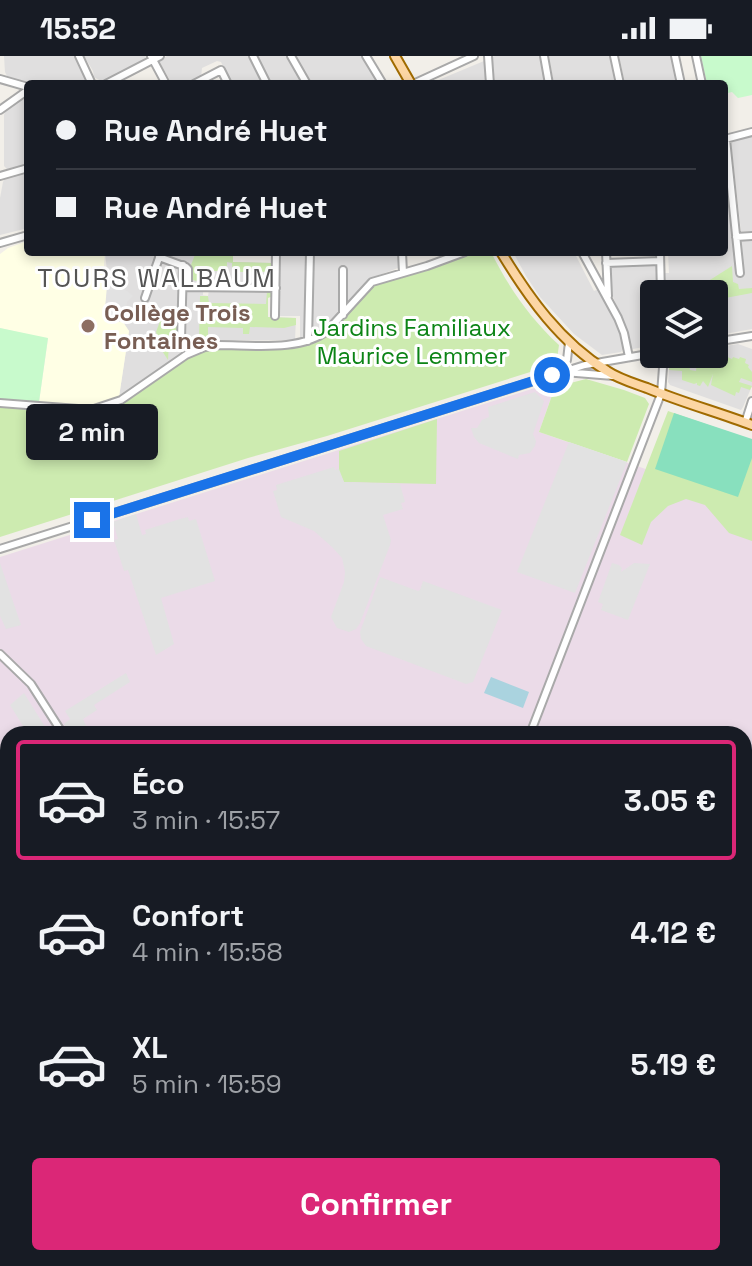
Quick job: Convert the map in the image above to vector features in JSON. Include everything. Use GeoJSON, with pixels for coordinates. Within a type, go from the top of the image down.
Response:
{"type":"FeatureCollection","features":[{"type":"Feature","properties":{"kind":"main road"},"geometry":{"type":"LineString","coordinates":[[395,56],[410,80]]}},
{"type":"Feature","properties":{"kind":"main road"},"geometry":{"type":"LineString","coordinates":[[503,256],[524,290],[553,327],[594,363],[617,377],[748,424]]}},
{"type":"Feature","properties":{"kind":"street"},"geometry":{"type":"LineString","coordinates":[[79,56],[90,80]]}},
{"type":"Feature","properties":{"kind":"street"},"geometry":{"type":"LineString","coordinates":[[113,80],[160,56]]}},
{"type":"Feature","properties":{"kind":"street"},"geometry":{"type":"LineString","coordinates":[[253,56],[265,80]]}},
{"type":"Feature","properties":{"kind":"street"},"geometry":{"type":"LineString","coordinates":[[291,56],[305,80]]}},
{"type":"Feature","properties":{"kind":"street"},"geometry":{"type":"LineString","coordinates":[[366,56],[381,80]]}},
{"type":"Feature","properties":{"kind":"street"},"geometry":{"type":"LineString","coordinates":[[421,80],[474,56]]}},
{"type":"Feature","properties":{"kind":"street"},"geometry":{"type":"LineString","coordinates":[[488,56],[490,80]]}},
{"type":"Feature","properties":{"kind":"street"},"geometry":{"type":"LineString","coordinates":[[544,56],[548,80]]}},
{"type":"Feature","properties":{"kind":"street"},"geometry":{"type":"LineString","coordinates":[[614,56],[619,80]]}},
{"type":"Feature","properties":{"kind":"street"},"geometry":{"type":"LineString","coordinates":[[675,56],[680,80]]}},
{"type":"Feature","properties":{"kind":"street"},"geometry":{"type":"LineString","coordinates":[[696,56],[701,80]]}},
{"type":"Feature","properties":{"kind":"street"},"geometry":{"type":"LineString","coordinates":[[152,58],[164,80]]}},
{"type":"Feature","properties":{"kind":"street"},"geometry":{"type":"LineString","coordinates":[[202,80],[221,70],[226,80]]}},
{"type":"Feature","properties":{"kind":"street"},"geometry":{"type":"LineString","coordinates":[[0,79],[24,88]]}},
{"type":"Feature","properties":{"kind":"street"},"geometry":{"type":"LineString","coordinates":[[0,110],[24,92]]}},
{"type":"Feature","properties":{"kind":"street"},"geometry":{"type":"LineString","coordinates":[[728,138],[752,132]]}},
{"type":"Feature","properties":{"kind":"street"},"geometry":{"type":"LineString","coordinates":[[728,166],[740,273]]}},
{"type":"Feature","properties":{"kind":"street"},"geometry":{"type":"LineString","coordinates":[[0,176],[24,169]]}},
{"type":"Feature","properties":{"kind":"street"},"geometry":{"type":"LineString","coordinates":[[0,243],[24,236]]}},
{"type":"Feature","properties":{"kind":"street"},"geometry":{"type":"LineString","coordinates":[[736,237],[752,236]]}},
{"type":"Feature","properties":{"kind":"street"},"geometry":{"type":"LineString","coordinates":[[145,298],[159,256]]}},
{"type":"Feature","properties":{"kind":"street"},"geometry":{"type":"LineString","coordinates":[[164,256],[183,265],[185,286],[181,340]]}},
{"type":"Feature","properties":{"kind":"street"},"geometry":{"type":"LineString","coordinates":[[275,316],[276,256]]}},
{"type":"Feature","properties":{"kind":"street"},"geometry":{"type":"LineString","coordinates":[[308,341],[310,256]]}},
{"type":"Feature","properties":{"kind":"street"},"geometry":{"type":"LineString","coordinates":[[402,256],[403,273]]}},
{"type":"Feature","properties":{"kind":"street"},"geometry":{"type":"LineString","coordinates":[[0,403],[91,410],[121,400],[186,355],[205,347],[290,345],[308,341],[320,337],[372,282],[453,256]]}},
{"type":"Feature","properties":{"kind":"street"},"geometry":{"type":"LineString","coordinates":[[584,256],[624,333],[629,357]]}},
{"type":"Feature","properties":{"kind":"street"},"geometry":{"type":"LineString","coordinates":[[606,256],[608,298]]}},
{"type":"Feature","properties":{"kind":"street"},"geometry":{"type":"LineString","coordinates":[[660,256],[661,280]]}},
{"type":"Feature","properties":{"kind":"street"},"geometry":{"type":"LineString","coordinates":[[606,263],[660,261]]}},
{"type":"Feature","properties":{"kind":"street"},"geometry":{"type":"LineString","coordinates":[[343,270],[343,315]]}},
{"type":"Feature","properties":{"kind":"street"},"geometry":{"type":"LineString","coordinates":[[185,286],[276,288]]}},
{"type":"Feature","properties":{"kind":"street"},"geometry":{"type":"LineString","coordinates":[[728,340],[749,336],[752,343]]}},
{"type":"Feature","properties":{"kind":"street"},"geometry":{"type":"LineString","coordinates":[[561,372],[567,360],[569,341]]}},
{"type":"Feature","properties":{"kind":"street"},"geometry":{"type":"LineString","coordinates":[[0,549],[561,372],[640,355]]}},
{"type":"Feature","properties":{"kind":"street"},"geometry":{"type":"LineString","coordinates":[[533,726],[661,394],[663,368]]}},
{"type":"Feature","properties":{"kind":"street"},"geometry":{"type":"LineString","coordinates":[[561,372],[617,377]]}},
{"type":"Feature","properties":{"kind":"street"},"geometry":{"type":"LineString","coordinates":[[748,424],[752,401]]}},
{"type":"Feature","properties":{"kind":"street"},"geometry":{"type":"LineString","coordinates":[[0,654],[31,684],[58,726]]}},
{"type":"Feature","properties":{"kind":"shaded area"},"geometry":{"type":"Polygon","coordinates":[[[4,56],[75,56],[87,80],[24,81],[7,76],[4,56]]]}},
{"type":"Feature","properties":{"kind":"shaded area"},"geometry":{"type":"Polygon","coordinates":[[[84,56],[146,56],[106,80],[94,77],[84,56]]]}},
{"type":"Feature","properties":{"kind":"shaded area"},"geometry":{"type":"Polygon","coordinates":[[[167,56],[248,56],[261,80],[230,80],[221,62],[217,61],[202,68],[201,78],[197,80],[170,80],[159,61],[167,56]]]}},
{"type":"Feature","properties":{"kind":"shaded area"},"geometry":{"type":"Polygon","coordinates":[[[258,56],[290,56],[303,80],[270,80],[258,56]]]}},
{"type":"Feature","properties":{"kind":"shaded area"},"geometry":{"type":"Polygon","coordinates":[[[293,56],[364,56],[379,80],[307,80],[293,56]]]}},
{"type":"Feature","properties":{"kind":"shaded area"},"geometry":{"type":"Polygon","coordinates":[[[541,56],[545,80],[495,80],[492,57],[541,56]]]}},
{"type":"Feature","properties":{"kind":"shaded area"},"geometry":{"type":"Polygon","coordinates":[[[549,56],[610,56],[615,80],[553,80],[549,56]]]}},
{"type":"Feature","properties":{"kind":"shaded area"},"geometry":{"type":"Polygon","coordinates":[[[619,56],[671,56],[676,80],[624,80],[619,56]]]}},
{"type":"Feature","properties":{"kind":"shaded area"},"geometry":{"type":"Polygon","coordinates":[[[484,61],[486,80],[438,80],[484,61]]]}},
{"type":"Feature","properties":{"kind":"shaded area"},"geometry":{"type":"Polygon","coordinates":[[[24,98],[24,165],[7,169],[4,166],[5,112],[24,98]]]}},
{"type":"Feature","properties":{"kind":"shaded area"},"geometry":{"type":"Polygon","coordinates":[[[752,135],[752,231],[741,232],[731,140],[752,135]]]}},
{"type":"Feature","properties":{"kind":"shaded area"},"geometry":{"type":"Polygon","coordinates":[[[24,173],[24,229],[0,235],[0,198],[5,178],[24,173]]]}},
{"type":"Feature","properties":{"kind":"shaded area"},"geometry":{"type":"Polygon","coordinates":[[[728,194],[736,275],[744,274],[741,240],[752,239],[752,329],[728,333],[728,280],[664,280],[664,273],[669,273],[668,256],[728,256],[728,194]]]}},
{"type":"Feature","properties":{"kind":"shaded area","name":"Collège Trois Fontaines"},"geometry":{"type":"Polygon","coordinates":[[[24,242],[24,256],[105,256],[103,281],[108,282],[104,320],[123,322],[129,331],[119,397],[89,406],[39,402],[48,339],[0,328],[0,254],[24,242]]]}},
{"type":"Feature","properties":{"kind":"shaded area"},"geometry":{"type":"Polygon","coordinates":[[[105,256],[233,256],[233,262],[273,263],[273,280],[270,284],[203,283],[203,295],[199,295],[208,296],[209,290],[267,291],[267,317],[296,318],[295,340],[186,341],[187,295],[181,294],[179,342],[184,343],[184,352],[119,397],[129,331],[108,282],[105,256]]]}},
{"type":"Feature","properties":{"kind":"shaded area"},"geometry":{"type":"Polygon","coordinates":[[[280,256],[398,256],[398,268],[371,278],[319,332],[300,339],[300,316],[279,316],[280,256]]]}},
{"type":"Feature","properties":{"kind":"shaded area"},"geometry":{"type":"Polygon","coordinates":[[[515,256],[576,256],[594,291],[599,289],[618,325],[624,348],[621,352],[602,355],[574,334],[540,297],[515,256]]]}},
{"type":"Feature","properties":{"kind":"shaded area"},"geometry":{"type":"Polygon","coordinates":[[[657,265],[658,280],[640,280],[640,348],[630,348],[627,330],[613,297],[610,267],[657,265]]]}},
{"type":"Feature","properties":{"kind":"shaded area"},"geometry":{"type":"Polygon","coordinates":[[[116,282],[133,296],[127,302],[125,322],[104,320],[107,286],[116,282]]]}},
{"type":"Feature","properties":{"kind":"shaded area"},"geometry":{"type":"Polygon","coordinates":[[[738,344],[752,349],[752,386],[741,410],[668,382],[669,368],[728,368],[728,346],[738,344]]]}},
{"type":"Feature","properties":{"kind":"shaded area"},"geometry":{"type":"Polygon","coordinates":[[[557,381],[539,432],[752,506],[752,726],[0,726],[0,557],[557,381]]]}},
{"type":"Feature","properties":{"kind":"shaded area"},"geometry":{"type":"Polygon","coordinates":[[[535,392],[544,401],[533,434],[535,446],[530,453],[519,455],[518,459],[479,443],[474,437],[471,428],[477,428],[482,420],[489,417],[488,407],[535,392]]]}},
{"type":"Feature","properties":{"kind":"shaded area"},"geometry":{"type":"Polygon","coordinates":[[[569,442],[627,462],[575,593],[517,572],[569,442]]]}},
{"type":"Feature","properties":{"kind":"shaded area"},"geometry":{"type":"Polygon","coordinates":[[[334,467],[335,470],[339,469],[344,482],[400,484],[405,502],[401,503],[403,509],[383,515],[390,545],[360,623],[349,632],[337,628],[331,617],[344,582],[342,558],[314,531],[281,517],[273,491],[277,490],[276,485],[334,467]]]}},
{"type":"Feature","properties":{"kind":"shaded area"},"geometry":{"type":"Polygon","coordinates":[[[136,514],[142,535],[146,534],[145,530],[180,519],[196,519],[215,581],[161,598],[174,644],[156,655],[128,570],[124,571],[114,540],[118,539],[113,522],[136,514]]]}},
{"type":"Feature","properties":{"kind":"shaded area"},"geometry":{"type":"Polygon","coordinates":[[[0,563],[21,625],[6,629],[0,616],[0,563]]]}},
{"type":"Feature","properties":{"kind":"shaded area"},"geometry":{"type":"Polygon","coordinates":[[[612,563],[622,568],[621,572],[634,563],[650,564],[628,620],[601,610],[603,604],[598,602],[612,563]]]}},
{"type":"Feature","properties":{"kind":"shaded area"},"geometry":{"type":"Polygon","coordinates":[[[380,577],[418,591],[423,581],[502,610],[473,682],[466,684],[366,646],[360,632],[380,577]]]}},
{"type":"Feature","properties":{"kind":"shaded area"},"geometry":{"type":"Polygon","coordinates":[[[126,673],[130,682],[94,705],[97,710],[83,719],[86,726],[65,726],[70,719],[65,711],[126,673]]]}},
{"type":"Feature","properties":{"kind":"shaded area"},"geometry":{"type":"Polygon","coordinates":[[[24,693],[45,726],[23,726],[10,705],[24,693]]]}},
{"type":"Feature","properties":{"kind":"green space"},"geometry":{"type":"Polygon","coordinates":[[[701,56],[752,56],[752,95],[738,98],[732,92],[728,93],[728,80],[706,80],[701,56]]]}},
{"type":"Feature","properties":{"kind":"green space"},"geometry":{"type":"Polygon","coordinates":[[[194,256],[233,256],[233,262],[273,263],[273,269],[267,272],[232,272],[232,263],[227,262],[227,271],[203,271],[203,283],[193,280],[191,265],[194,256]]]}},
{"type":"Feature","properties":{"kind":"green space","name":"Jardins Familiaux Maurice Lemmer"},"geometry":{"type":"Polygon","coordinates":[[[466,256],[493,256],[521,302],[559,345],[557,359],[544,362],[543,368],[0,537],[0,406],[92,414],[129,397],[181,360],[209,348],[303,345],[322,339],[334,331],[375,283],[466,256]]]}},
{"type":"Feature","properties":{"kind":"green space"},"geometry":{"type":"Polygon","coordinates":[[[732,266],[733,282],[738,284],[739,289],[752,288],[752,293],[728,298],[728,280],[710,280],[732,266]]]}},
{"type":"Feature","properties":{"kind":"green space"},"geometry":{"type":"Polygon","coordinates":[[[267,291],[273,296],[268,298],[268,317],[296,318],[296,325],[284,328],[250,327],[249,334],[243,334],[243,328],[208,327],[208,341],[199,341],[200,296],[208,296],[209,303],[266,304],[267,291]]]}},
{"type":"Feature","properties":{"kind":"green space"},"geometry":{"type":"Polygon","coordinates":[[[180,308],[180,341],[169,343],[168,360],[157,343],[160,337],[156,332],[162,316],[171,319],[174,309],[180,308]]]}},
{"type":"Feature","properties":{"kind":"green space"},"geometry":{"type":"Polygon","coordinates":[[[0,328],[48,338],[39,402],[0,399],[0,328]]]}},
{"type":"Feature","properties":{"kind":"green space"},"geometry":{"type":"Polygon","coordinates":[[[728,357],[740,357],[746,359],[745,363],[749,365],[752,382],[741,378],[739,382],[752,386],[750,390],[741,387],[735,396],[711,385],[713,374],[708,387],[703,381],[700,386],[682,380],[682,371],[669,370],[690,368],[696,371],[696,368],[728,368],[728,357]]]}},
{"type":"Feature","properties":{"kind":"green space"},"geometry":{"type":"Polygon","coordinates":[[[586,379],[645,398],[649,404],[627,462],[539,432],[555,387],[586,379]]]}},
{"type":"Feature","properties":{"kind":"green space"},"geometry":{"type":"Polygon","coordinates":[[[668,411],[752,440],[752,541],[729,533],[705,505],[686,499],[668,506],[651,522],[642,545],[620,535],[668,411]]]}},
{"type":"Feature","properties":{"kind":"green space"},"geometry":{"type":"Polygon","coordinates":[[[674,413],[752,439],[752,458],[738,497],[655,469],[674,413]]]}},
{"type":"Feature","properties":{"kind":"green space"},"geometry":{"type":"Polygon","coordinates":[[[437,419],[436,484],[344,482],[339,472],[339,451],[437,419]]]}},
{"type":"Feature","properties":{"kind":"water"},"geometry":{"type":"Polygon","coordinates":[[[491,677],[529,692],[523,708],[484,693],[491,677]]]}},
{"type":"Feature","properties":{"kind":"place","name":"Collège Trois Fontaines"},"geometry":{"type":"Point","coordinates":[88,326]}},
{"type":"Feature","properties":{"kind":"district","name":"TOURS WALBAUM"},"geometry":{"type":"Point","coordinates":[157,278]}},
{"type":"Feature","properties":{"kind":"route"},"geometry":{"type":"LineString","coordinates":[[92,520],[552,375]]}}]}
